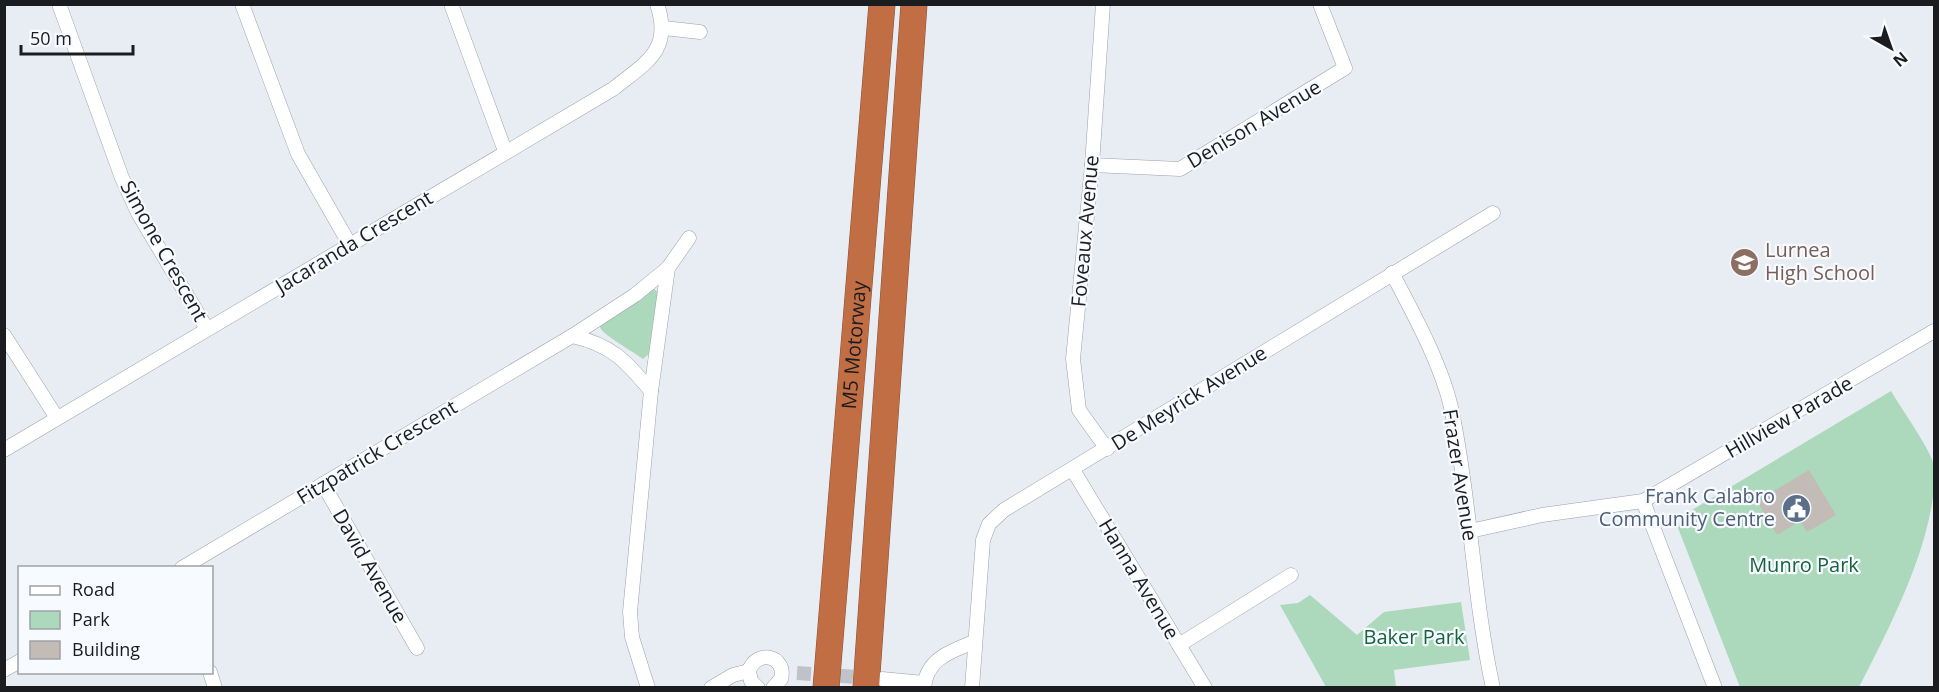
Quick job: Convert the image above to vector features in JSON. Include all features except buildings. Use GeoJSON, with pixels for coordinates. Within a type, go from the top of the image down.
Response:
{"type":"FeatureCollection","features":[{"type":"Feature","properties":{"kind":"highway","name":"M5 Motorway"},"geometry":{"type":"LineString","coordinates":[[826,687],[882,4]]}},
{"type":"Feature","properties":{"kind":"highway","name":"M5 Motorway"},"geometry":{"type":"LineString","coordinates":[[874,683],[914,4]]}},
{"type":"Feature","properties":{"kind":"street","name":"Simone Crescent"},"geometry":{"type":"LineString","coordinates":[[59,4],[122,178],[138,213],[207,329]]}},
{"type":"Feature","properties":{"kind":"street"},"geometry":{"type":"LineString","coordinates":[[242,4],[298,154],[351,245]]}},
{"type":"Feature","properties":{"kind":"street"},"geometry":{"type":"LineString","coordinates":[[450,4],[505,152]]}},
{"type":"Feature","properties":{"kind":"street"},"geometry":{"type":"LineString","coordinates":[[657,4],[664,28],[700,32]]}},
{"type":"Feature","properties":{"kind":"street","name":"Foveaux Avenue"},"geometry":{"type":"LineString","coordinates":[[1103,4],[1092,165],[1073,358],[1079,410],[1107,448]]}},
{"type":"Feature","properties":{"kind":"street","name":"Denison Avenue"},"geometry":{"type":"LineString","coordinates":[[1092,165],[1180,169],[1345,68],[1320,4]]}},
{"type":"Feature","properties":{"kind":"street","name":"Jacaranda Crescent"},"geometry":{"type":"LineString","coordinates":[[4,450],[613,89],[651,57],[659,46],[664,28]]}},
{"type":"Feature","properties":{"kind":"street","name":"De Meyrick Avenue"},"geometry":{"type":"LineString","coordinates":[[972,687],[983,540],[989,524],[1004,510],[1493,213]]}},
{"type":"Feature","properties":{"kind":"street","name":"Fitzpatrick Crescent"},"geometry":{"type":"LineString","coordinates":[[184,566],[572,336],[634,295],[668,268],[689,238]]}},
{"type":"Feature","properties":{"kind":"street","name":"Fitzpatrick Crescent"},"geometry":{"type":"LineString","coordinates":[[648,687],[632,637],[630,612],[651,391],[668,268]]}},
{"type":"Feature","properties":{"kind":"street","name":"Frazer Avenue"},"geometry":{"type":"LineString","coordinates":[[1392,273],[1422,330],[1451,409],[1470,531],[1483,642],[1493,687]]}},
{"type":"Feature","properties":{"kind":"street","name":"Hillview Parade"},"geometry":{"type":"LineString","coordinates":[[1643,501],[1935,331]]}},
{"type":"Feature","properties":{"kind":"street"},"geometry":{"type":"LineString","coordinates":[[4,335],[57,418]]}},
{"type":"Feature","properties":{"kind":"street"},"geometry":{"type":"LineString","coordinates":[[572,336],[610,349],[620,355],[651,391]]}},
{"type":"Feature","properties":{"kind":"street","name":"Hanna Avenue"},"geometry":{"type":"LineString","coordinates":[[1073,470],[1205,687]]}},
{"type":"Feature","properties":{"kind":"street","name":"David Avenue"},"geometry":{"type":"LineString","coordinates":[[323,484],[417,648]]}},
{"type":"Feature","properties":{"kind":"street"},"geometry":{"type":"LineString","coordinates":[[1470,531],[1542,515],[1643,501],[1715,687]]}},
{"type":"Feature","properties":{"kind":"street"},"geometry":{"type":"LineString","coordinates":[[1179,645],[1292,575]]}},
{"type":"Feature","properties":{"kind":"street"},"geometry":{"type":"LineString","coordinates":[[874,683],[924,685],[928,672],[937,660],[974,642]]}},
{"type":"Feature","properties":{"kind":"street"},"geometry":{"type":"LineString","coordinates":[[758,687],[751,681],[749,671],[754,661],[770,656],[779,663],[782,673],[778,683],[773,687]]}},
{"type":"Feature","properties":{"kind":"street"},"geometry":{"type":"LineString","coordinates":[[4,670],[18,662]]}},
{"type":"Feature","properties":{"kind":"street"},"geometry":{"type":"LineString","coordinates":[[711,687],[733,675],[749,671]]}},
{"type":"Feature","properties":{"kind":"street"},"geometry":{"type":"LineString","coordinates":[[782,673],[797,673]]}},
{"type":"Feature","properties":{"kind":"green space"},"geometry":{"type":"Polygon","coordinates":[[[653,288],[660,294],[653,321],[650,353],[643,359],[600,327],[601,323],[653,288]]]}},
{"type":"Feature","properties":{"kind":"green space","name":"Munro Park"},"geometry":{"type":"Polygon","coordinates":[[[1891,391],[1932,459],[1933,492],[1929,521],[1910,580],[1871,664],[1859,687],[1740,687],[1678,528],[1682,516],[1891,391]]]}},
{"type":"Feature","properties":{"kind":"green space","name":"Baker Park"},"geometry":{"type":"Polygon","coordinates":[[[1310,595],[1357,635],[1384,612],[1461,602],[1470,660],[1394,670],[1396,687],[1326,687],[1280,605],[1298,603],[1310,595]]]}},
{"type":"Feature","properties":{"kind":"tunnel"},"geometry":{"type":"LineString","coordinates":[[797,673],[871,678]]}},
{"type":"Feature","properties":{"kind":"place","name":"Lurnea High School"},"geometry":{"type":"Point","coordinates":[1744,262]}},
{"type":"Feature","properties":{"kind":"place","name":"Frank Calabro Community Centre"},"geometry":{"type":"Point","coordinates":[1796,508]}}]}
